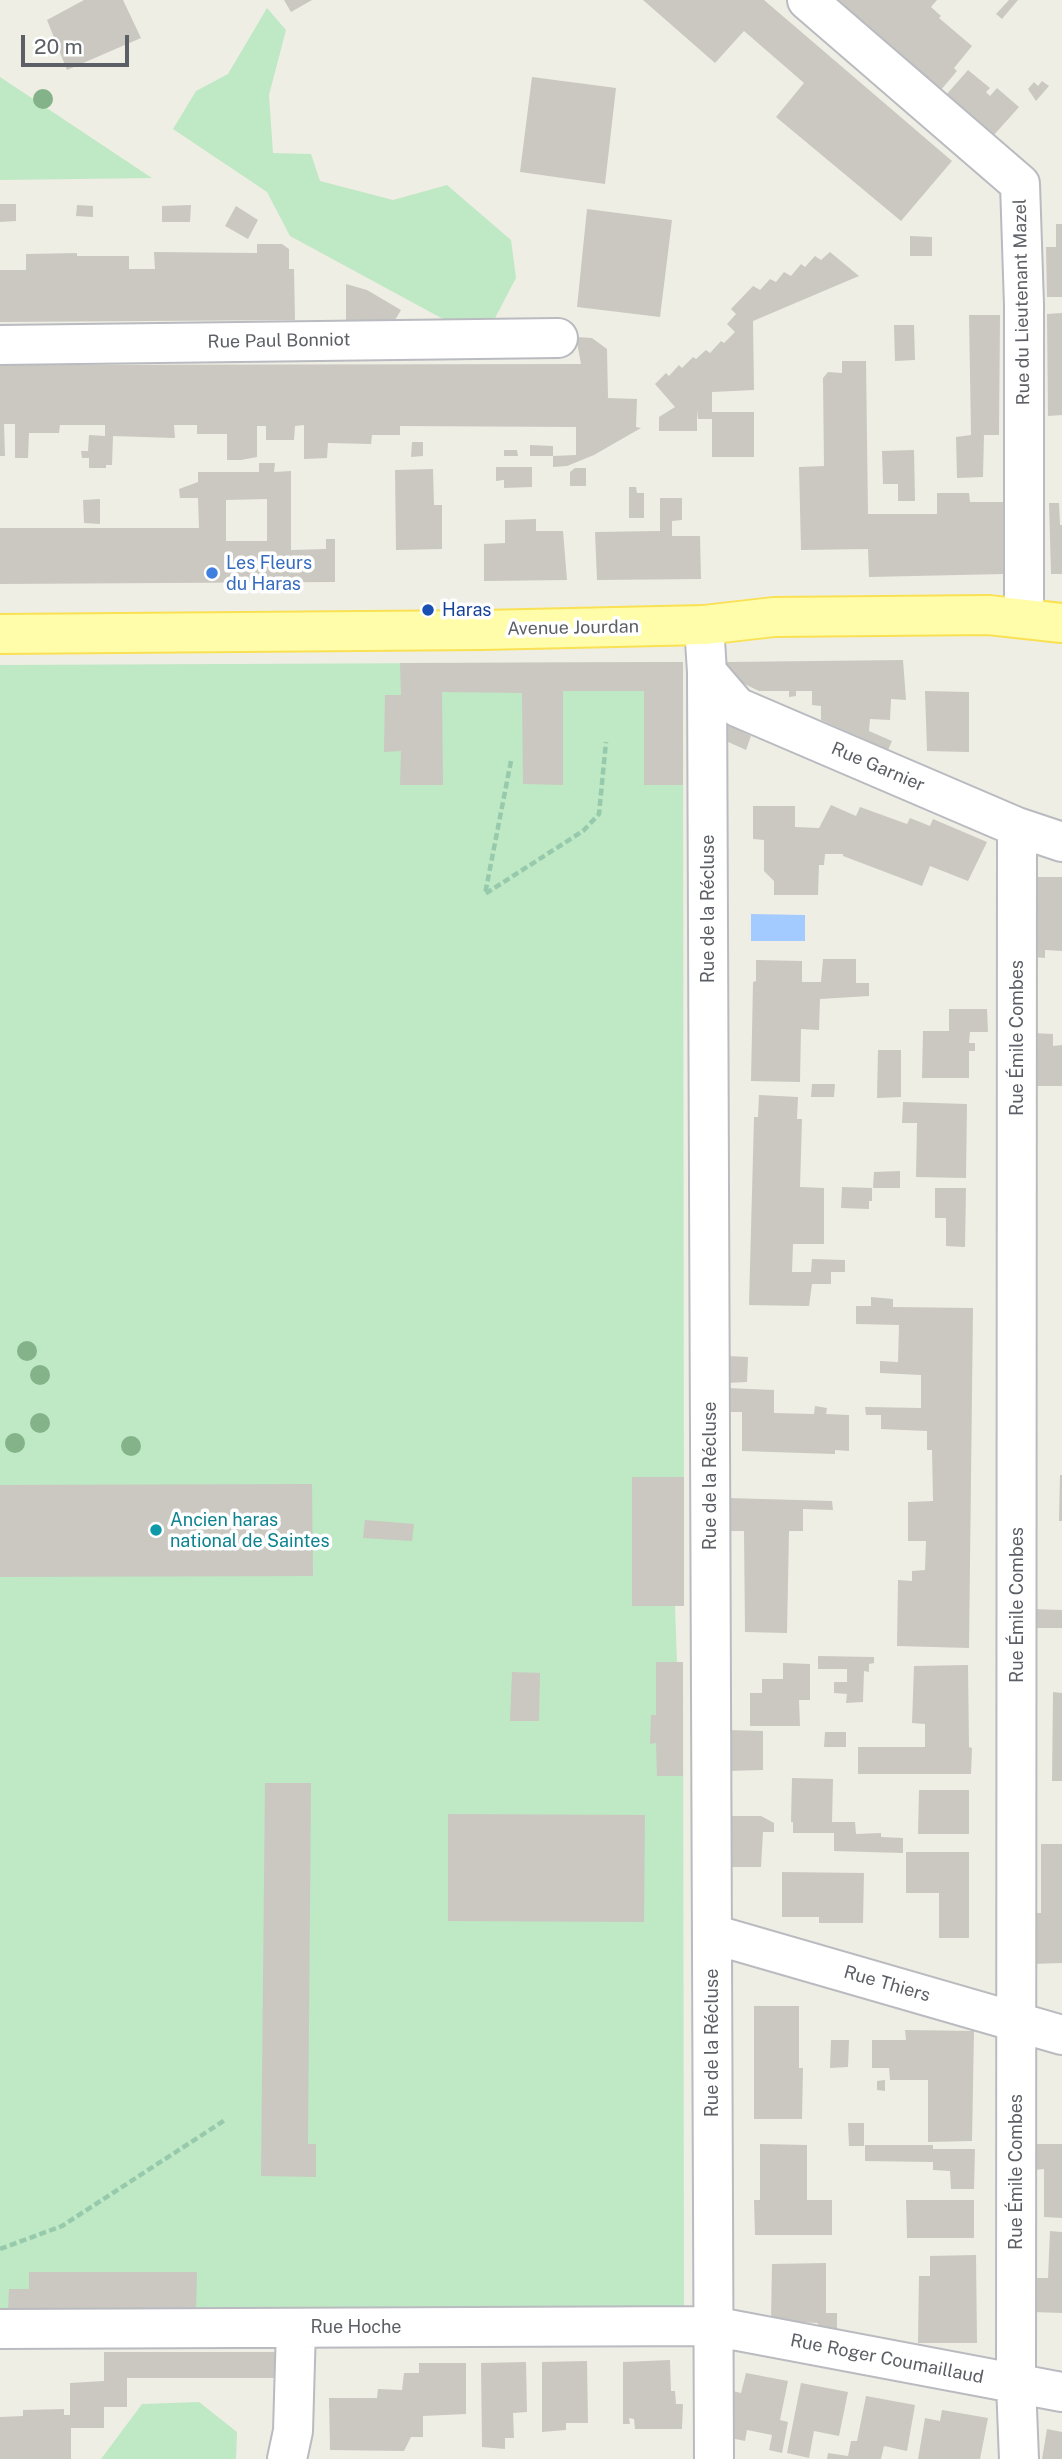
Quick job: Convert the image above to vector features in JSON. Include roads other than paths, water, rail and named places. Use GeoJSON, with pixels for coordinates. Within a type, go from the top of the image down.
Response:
{"type":"FeatureCollection","features":[{"type":"Feature","properties":{"kind":"main road","name":"Avenue Jourdan"},"geometry":{"type":"LineString","coordinates":[[0,634],[482,630],[704,625],[774,617],[989,615],[1062,623]]}},
{"type":"Feature","properties":{"kind":"street","name":"Rue du Lieutenant Mazel"},"geometry":{"type":"LineString","coordinates":[[807,0],[1020,184],[1024,305],[1024,618]]}},
{"type":"Feature","properties":{"kind":"street","name":"Rue Paul Bonniot"},"geometry":{"type":"LineString","coordinates":[[0,345],[558,338]]}},
{"type":"Feature","properties":{"kind":"street","name":"Rue de la Récluse"},"geometry":{"type":"LineString","coordinates":[[704,625],[707,672],[714,2459]]}},
{"type":"Feature","properties":{"kind":"street","name":"Rue Garnier"},"geometry":{"type":"LineString","coordinates":[[707,672],[737,707],[1017,827],[1062,842]]}},
{"type":"Feature","properties":{"kind":"street","name":"Rue Émile Combes"},"geometry":{"type":"LineString","coordinates":[[1017,827],[1016,2384],[1019,2459]]}},
{"type":"Feature","properties":{"kind":"street","name":"Rue Thiers"},"geometry":{"type":"LineString","coordinates":[[712,1934],[1062,2035]]}},
{"type":"Feature","properties":{"kind":"street","name":"Rue Hoche"},"geometry":{"type":"LineString","coordinates":[[0,2329],[712,2326]]}},
{"type":"Feature","properties":{"kind":"street","name":"Rue Roger Coumaillaud"},"geometry":{"type":"LineString","coordinates":[[712,2326],[1062,2392]]}},
{"type":"Feature","properties":{"kind":"street"},"geometry":{"type":"LineString","coordinates":[[286,2459],[293,2431],[296,2328]]}},
{"type":"Feature","properties":{"kind":"water"},"geometry":{"type":"Polygon","coordinates":[[[751,914],[805,915],[805,941],[751,941],[751,914]]]}},
{"type":"Feature","properties":{"kind":"place","name":"Les Fleurs du Haras"},"geometry":{"type":"Point","coordinates":[212,573]}},
{"type":"Feature","properties":{"kind":"place","name":"Haras"},"geometry":{"type":"Point","coordinates":[428,610]}},
{"type":"Feature","properties":{"kind":"place","name":"Ancien haras national de Saintes"},"geometry":{"type":"Point","coordinates":[156,1530]}}]}
